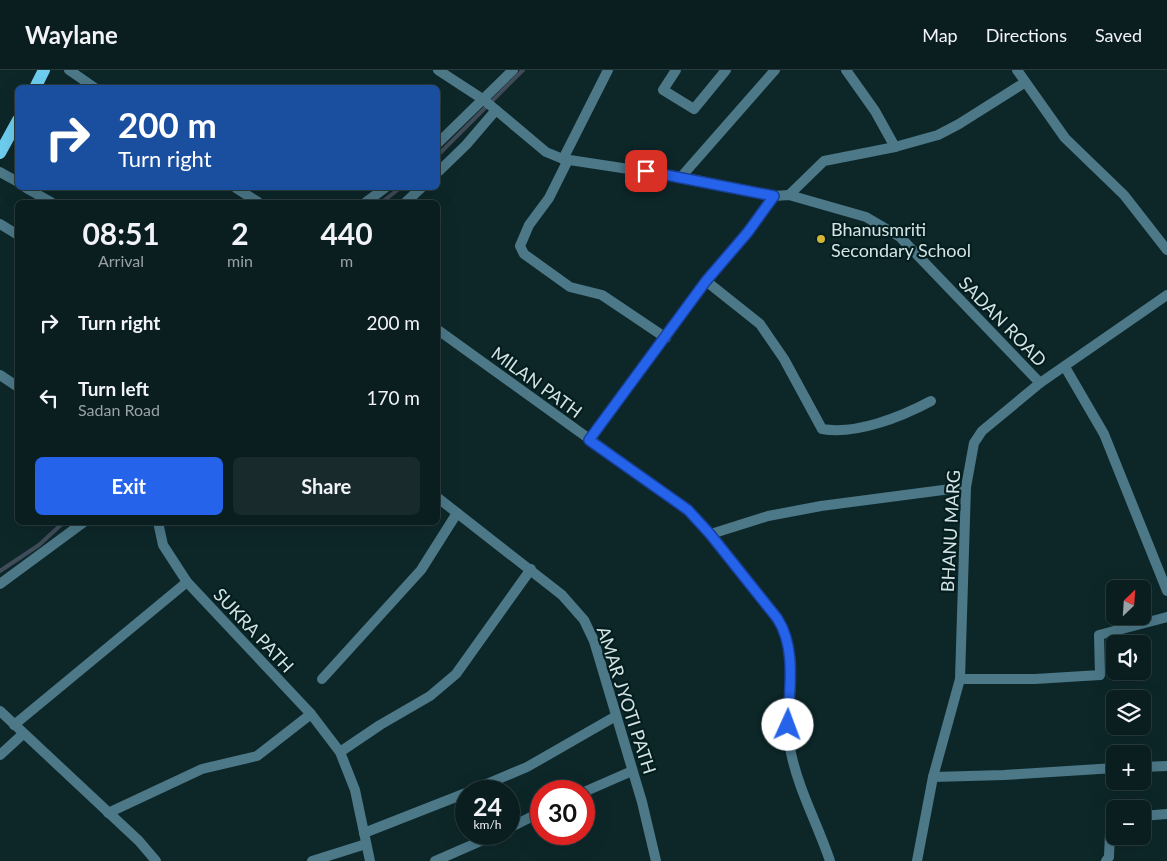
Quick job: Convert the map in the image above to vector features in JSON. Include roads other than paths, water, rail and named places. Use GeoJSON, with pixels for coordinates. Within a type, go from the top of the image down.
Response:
{"type":"FeatureCollection","features":[{"type":"Feature","properties":{"kind":"main road"},"geometry":{"type":"LineString","coordinates":[[36,85],[44,70]]}},
{"type":"Feature","properties":{"kind":"main road"},"geometry":{"type":"LineString","coordinates":[[0,153],[15,126]]}},
{"type":"Feature","properties":{"kind":"street"},"geometry":{"type":"LineString","coordinates":[[69,70],[91,85]]}},
{"type":"Feature","properties":{"kind":"street","name":"SADAN ROAD"},"geometry":{"type":"LineString","coordinates":[[438,70],[484,100],[546,152],[565,160],[681,177],[774,196],[789,195],[866,217],[900,237],[1040,383]]}},
{"type":"Feature","properties":{"kind":"street"},"geometry":{"type":"LineString","coordinates":[[440,140],[484,100],[513,70]]}},
{"type":"Feature","properties":{"kind":"street"},"geometry":{"type":"LineString","coordinates":[[608,70],[549,198],[529,225],[520,246],[524,254],[570,287],[602,295],[666,338]]}},
{"type":"Feature","properties":{"kind":"street"},"geometry":{"type":"LineString","coordinates":[[676,70],[663,90],[694,109],[726,70]]}},
{"type":"Feature","properties":{"kind":"street"},"geometry":{"type":"LineString","coordinates":[[681,177],[775,70]]}},
{"type":"Feature","properties":{"kind":"street"},"geometry":{"type":"LineString","coordinates":[[846,70],[876,111],[895,147]]}},
{"type":"Feature","properties":{"kind":"street"},"geometry":{"type":"LineString","coordinates":[[1017,70],[1024,83],[1065,138],[1124,194],[1167,250]]}},
{"type":"Feature","properties":{"kind":"street"},"geometry":{"type":"LineString","coordinates":[[789,195],[824,161],[895,147],[938,135],[1024,83]]}},
{"type":"Feature","properties":{"kind":"street"},"geometry":{"type":"LineString","coordinates":[[440,170],[466,145],[496,110]]}},
{"type":"Feature","properties":{"kind":"street"},"geometry":{"type":"LineString","coordinates":[[0,172],[15,180]]}},
{"type":"Feature","properties":{"kind":"street"},"geometry":{"type":"LineString","coordinates":[[30,190],[47,200]]}},
{"type":"Feature","properties":{"kind":"street"},"geometry":{"type":"LineString","coordinates":[[239,190],[255,200]]}},
{"type":"Feature","properties":{"kind":"street"},"geometry":{"type":"LineString","coordinates":[[369,200],[382,190]]}},
{"type":"Feature","properties":{"kind":"street"},"geometry":{"type":"LineString","coordinates":[[408,200],[418,190]]}},
{"type":"Feature","properties":{"kind":"street"},"geometry":{"type":"LineString","coordinates":[[589,440],[666,338],[706,281],[748,232],[774,196]]}},
{"type":"Feature","properties":{"kind":"street"},"geometry":{"type":"LineString","coordinates":[[0,224],[15,233]]}},
{"type":"Feature","properties":{"kind":"street"},"geometry":{"type":"LineString","coordinates":[[706,281],[760,324],[784,359],[822,429],[838,432],[902,417],[931,401]]}},
{"type":"Feature","properties":{"kind":"street","name":"BHANU MARG"},"geometry":{"type":"LineString","coordinates":[[917,861],[933,776],[960,679],[966,487],[974,443],[982,431],[1040,383],[1166,300]]}},
{"type":"Feature","properties":{"kind":"street","name":"MILAN PATH"},"geometry":{"type":"LineString","coordinates":[[440,331],[688,510],[710,534],[785,630],[789,644],[788,725],[790,752],[802,790],[830,861]]}},
{"type":"Feature","properties":{"kind":"street"},"geometry":{"type":"LineString","coordinates":[[1065,367],[1104,434],[1167,591]]}},
{"type":"Feature","properties":{"kind":"street"},"geometry":{"type":"LineString","coordinates":[[0,375],[15,386]]}},
{"type":"Feature","properties":{"kind":"street"},"geometry":{"type":"LineString","coordinates":[[710,534],[768,516],[821,506],[966,487]]}},
{"type":"Feature","properties":{"kind":"street","name":"AMAR JYOTI PATH"},"geometry":{"type":"LineString","coordinates":[[440,500],[531,569],[562,595],[584,620],[594,641],[654,844],[656,861]]}},
{"type":"Feature","properties":{"kind":"street"},"geometry":{"type":"LineString","coordinates":[[322,679],[421,570],[457,513]]}},
{"type":"Feature","properties":{"kind":"street"},"geometry":{"type":"LineString","coordinates":[[0,584],[80,525]]}},
{"type":"Feature","properties":{"kind":"street","name":"SUKRA PATH"},"geometry":{"type":"LineString","coordinates":[[159,525],[163,545],[187,582],[310,714],[340,752],[355,790],[370,861]]}},
{"type":"Feature","properties":{"kind":"street"},"geometry":{"type":"LineString","coordinates":[[340,752],[380,725],[430,696],[456,674],[531,569]]}},
{"type":"Feature","properties":{"kind":"street"},"geometry":{"type":"LineString","coordinates":[[14,725],[187,582]]}},
{"type":"Feature","properties":{"kind":"street"},"geometry":{"type":"LineString","coordinates":[[960,679],[1035,679],[1100,675],[1099,635],[1167,617]]}},
{"type":"Feature","properties":{"kind":"street"},"geometry":{"type":"LineString","coordinates":[[0,711],[156,861]]}},
{"type":"Feature","properties":{"kind":"street"},"geometry":{"type":"LineString","coordinates":[[108,813],[202,769],[257,756],[310,714]]}},
{"type":"Feature","properties":{"kind":"street"},"geometry":{"type":"LineString","coordinates":[[496,780],[527,767],[616,716]]}},
{"type":"Feature","properties":{"kind":"street"},"geometry":{"type":"LineString","coordinates":[[0,755],[24,734]]}},
{"type":"Feature","properties":{"kind":"street"},"geometry":{"type":"LineString","coordinates":[[1151,767],[1167,766]]}},
{"type":"Feature","properties":{"kind":"street"},"geometry":{"type":"LineString","coordinates":[[933,776],[1004,775],[1106,769]]}},
{"type":"Feature","properties":{"kind":"street"},"geometry":{"type":"LineString","coordinates":[[595,787],[632,771]]}},
{"type":"Feature","properties":{"kind":"street"},"geometry":{"type":"LineString","coordinates":[[364,833],[455,797]]}},
{"type":"Feature","properties":{"kind":"street"},"geometry":{"type":"LineString","coordinates":[[1151,815],[1167,814]]}},
{"type":"Feature","properties":{"kind":"street"},"geometry":{"type":"LineString","coordinates":[[312,861],[366,844]]}},
{"type":"Feature","properties":{"kind":"street"},"geometry":{"type":"LineString","coordinates":[[435,861],[472,845]]}},
{"type":"Feature","properties":{"kind":"street"},"geometry":{"type":"LineString","coordinates":[[1106,861],[1109,858],[1110,845]]}},
{"type":"Feature","properties":{"kind":"waterway"},"geometry":{"type":"LineString","coordinates":[[440,153],[523,70]]}},
{"type":"Feature","properties":{"kind":"waterway"},"geometry":{"type":"LineString","coordinates":[[385,200],[397,190]]}},
{"type":"Feature","properties":{"kind":"waterway"},"geometry":{"type":"LineString","coordinates":[[0,571],[39,545],[61,525]]}},
{"type":"Feature","properties":{"kind":"place","name":"Bhanusmriti Secondary School"},"geometry":{"type":"Point","coordinates":[821,239]}}]}
